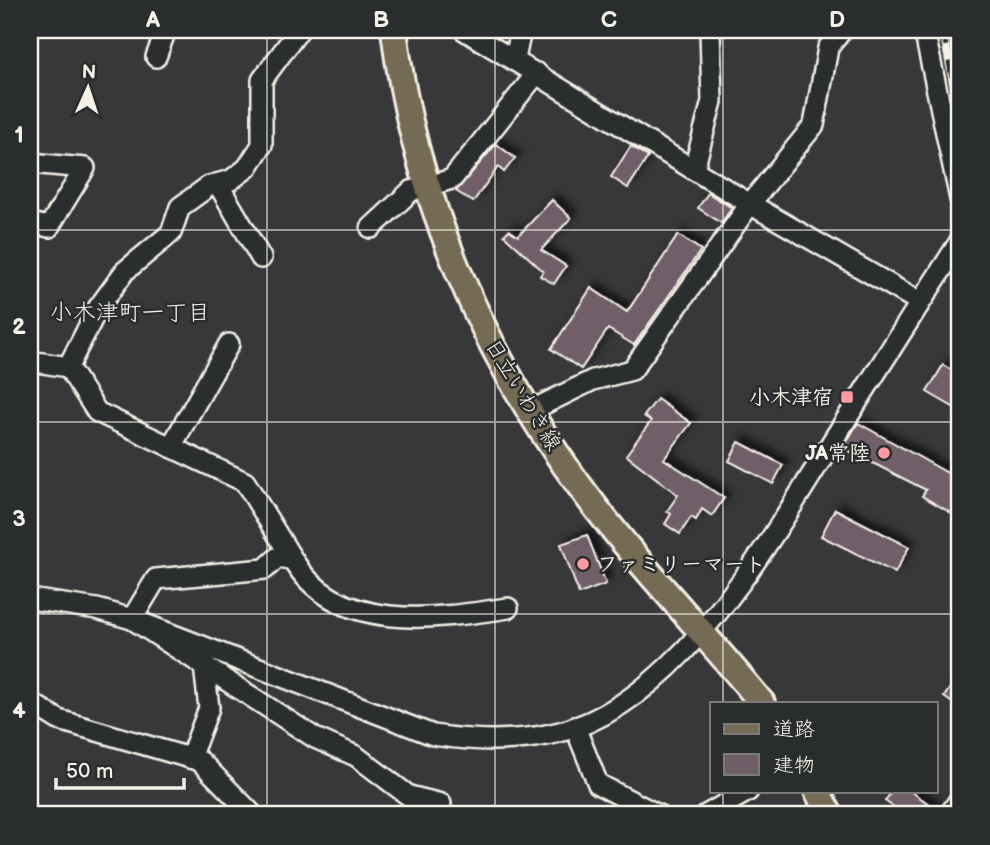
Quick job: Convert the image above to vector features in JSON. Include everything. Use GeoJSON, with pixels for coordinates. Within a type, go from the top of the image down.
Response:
{"type":"FeatureCollection","features":[{"type":"Feature","properties":{"kind":"main road","name":"日立いわき線"},"geometry":{"type":"LineString","coordinates":[[394,30],[401,77],[428,185],[467,291],[499,360],[528,412],[585,493],[761,702]]}},
{"type":"Feature","properties":{"kind":"main road"},"geometry":{"type":"LineString","coordinates":[[818,792],[830,815]]}},
{"type":"Feature","properties":{"kind":"street"},"geometry":{"type":"LineString","coordinates":[[156,57],[166,30]]}},
{"type":"Feature","properties":{"kind":"street"},"geometry":{"type":"LineString","coordinates":[[68,367],[98,308],[125,271],[171,233],[180,207],[192,197],[231,180],[247,168],[262,145],[262,80],[299,30]]}},
{"type":"Feature","properties":{"kind":"street"},"geometry":{"type":"LineString","coordinates":[[464,30],[750,204],[920,302]]}},
{"type":"Feature","properties":{"kind":"street"},"geometry":{"type":"LineString","coordinates":[[514,59],[521,30]]}},
{"type":"Feature","properties":{"kind":"street"},"geometry":{"type":"LineString","coordinates":[[694,169],[712,101],[710,30]]}},
{"type":"Feature","properties":{"kind":"street"},"geometry":{"type":"LineString","coordinates":[[528,412],[593,380],[632,370],[750,204],[814,125],[828,48],[842,30]]}},
{"type":"Feature","properties":{"kind":"street"},"geometry":{"type":"LineString","coordinates":[[924,30],[960,199]]}},
{"type":"Feature","properties":{"kind":"street"},"geometry":{"type":"LineString","coordinates":[[372,228],[411,191],[452,178],[537,73]]}},
{"type":"Feature","properties":{"kind":"street"},"geometry":{"type":"LineString","coordinates":[[30,163],[85,168],[49,227],[30,223]]}},
{"type":"Feature","properties":{"kind":"street"},"geometry":{"type":"LineString","coordinates":[[218,184],[261,258]]}},
{"type":"Feature","properties":{"kind":"street"},"geometry":{"type":"LineString","coordinates":[[30,599],[97,609],[132,619],[433,735],[464,740],[524,739],[575,727],[612,710],[649,685],[701,632],[803,487],[960,241]]}},
{"type":"Feature","properties":{"kind":"street"},"geometry":{"type":"LineString","coordinates":[[171,447],[229,344]]}},
{"type":"Feature","properties":{"kind":"street"},"geometry":{"type":"LineString","coordinates":[[30,361],[68,367],[97,412],[245,482],[305,581],[343,607],[371,613],[427,617],[508,608]]}},
{"type":"Feature","properties":{"kind":"street"},"geometry":{"type":"LineString","coordinates":[[132,619],[156,579],[265,569],[278,557],[293,561]]}},
{"type":"Feature","properties":{"kind":"street"},"geometry":{"type":"LineString","coordinates":[[132,619],[315,738],[356,756],[409,796],[441,804]]}},
{"type":"Feature","properties":{"kind":"street"},"geometry":{"type":"LineString","coordinates":[[190,758],[209,708],[204,666]]}},
{"type":"Feature","properties":{"kind":"street"},"geometry":{"type":"LineString","coordinates":[[30,702],[60,720],[200,761],[253,815]]}},
{"type":"Feature","properties":{"kind":"street"},"geometry":{"type":"LineString","coordinates":[[575,727],[598,784],[658,815]]}},
{"type":"Feature","properties":{"kind":"street"},"geometry":{"type":"LineString","coordinates":[[706,815],[746,792]]}},
{"type":"Feature","properties":{"kind":"street"},"geometry":{"type":"LineString","coordinates":[[949,815],[960,799]]}},
{"type":"Feature","properties":{"kind":"building"},"geometry":{"type":"Polygon","coordinates":[[[496,144],[515,158],[504,172],[498,167],[473,202],[456,191],[496,144]]]}},
{"type":"Feature","properties":{"kind":"building"},"geometry":{"type":"Polygon","coordinates":[[[631,146],[648,157],[628,188],[611,177],[631,146]]]}},
{"type":"Feature","properties":{"kind":"building"},"geometry":{"type":"Polygon","coordinates":[[[708,193],[732,208],[721,223],[698,208],[708,193]]]}},
{"type":"Feature","properties":{"kind":"building"},"geometry":{"type":"Polygon","coordinates":[[[552,200],[571,218],[541,250],[566,266],[554,284],[540,276],[543,271],[504,235],[509,230],[518,236],[552,200]]]}},
{"type":"Feature","properties":{"kind":"building"},"geometry":{"type":"Polygon","coordinates":[[[678,235],[701,250],[634,345],[608,329],[581,369],[551,349],[591,288],[627,312],[678,235]]]}},
{"type":"Feature","properties":{"kind":"building"},"geometry":{"type":"Polygon","coordinates":[[[943,365],[960,375],[960,411],[927,392],[943,365]]]}},
{"type":"Feature","properties":{"kind":"building"},"geometry":{"type":"Polygon","coordinates":[[[657,399],[691,423],[664,459],[724,498],[712,516],[702,509],[696,520],[691,517],[680,534],[665,524],[671,514],[667,511],[678,495],[626,455],[651,421],[644,416],[657,399]]]}},
{"type":"Feature","properties":{"kind":"building"},"geometry":{"type":"Polygon","coordinates":[[[858,423],[960,480],[960,518],[922,496],[926,490],[843,448],[858,423]]]}},
{"type":"Feature","properties":{"kind":"building"},"geometry":{"type":"Polygon","coordinates":[[[739,442],[783,465],[773,484],[729,461],[739,442]]]}},
{"type":"Feature","properties":{"kind":"building"},"geometry":{"type":"Polygon","coordinates":[[[835,509],[909,547],[895,573],[821,536],[835,509]]]}},
{"type":"Feature","properties":{"kind":"building","name":"ファミリーマート"},"geometry":{"type":"Polygon","coordinates":[[[587,535],[606,584],[579,594],[561,544],[587,535]]]}},
{"type":"Feature","properties":{"kind":"building"},"geometry":{"type":"Polygon","coordinates":[[[960,673],[960,708],[944,697],[960,673]]]}},
{"type":"Feature","properties":{"kind":"building"},"geometry":{"type":"Polygon","coordinates":[[[891,792],[911,792],[938,810],[937,815],[905,815],[885,801],[891,792]]]}},
{"type":"Feature","properties":{"kind":"railway"},"geometry":{"type":"LineString","coordinates":[[943,30],[960,120]]}},
{"type":"Feature","properties":{"kind":"railway"},"geometry":{"type":"LineString","coordinates":[[954,30],[960,60]]}},
{"type":"Feature","properties":{"kind":"place","name":"小木津宿"},"geometry":{"type":"Point","coordinates":[847,397]}},
{"type":"Feature","properties":{"kind":"place","name":"JA常陸"},"geometry":{"type":"Point","coordinates":[884,453]}},
{"type":"Feature","properties":{"kind":"place","name":"ファミリーマート"},"geometry":{"type":"Point","coordinates":[583,564]}},
{"type":"Feature","properties":{"kind":"district","name":"小木津町一丁目"},"geometry":{"type":"Point","coordinates":[130,313]}}]}
